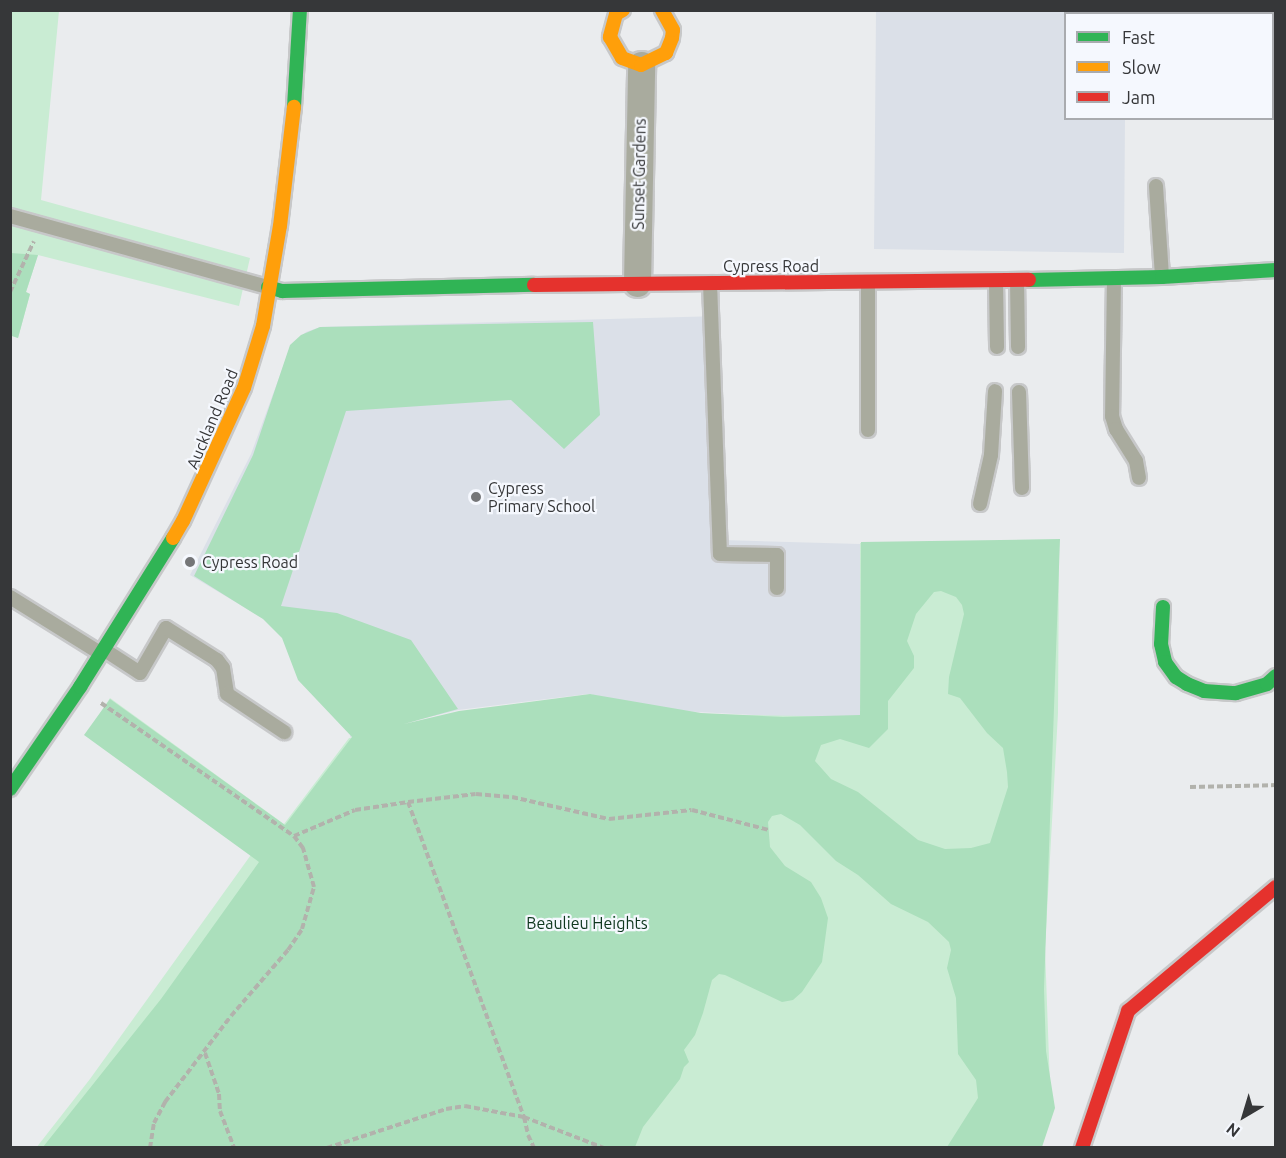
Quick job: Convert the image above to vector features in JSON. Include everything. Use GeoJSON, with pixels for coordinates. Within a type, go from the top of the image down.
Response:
{"type":"FeatureCollection","features":[{"type":"Feature","properties":{"kind":"street","name":"Auckland Road"},"geometry":{"type":"LineString","coordinates":[[10,789],[15,772],[80,687],[183,521],[209,468],[254,361],[280,226],[295,96],[300,10]]}},
{"type":"Feature","properties":{"kind":"street"},"geometry":{"type":"LineString","coordinates":[[623,10],[616,14],[610,37],[622,58],[641,65],[666,53],[672,38],[673,30],[662,10]]}},
{"type":"Feature","properties":{"kind":"street","name":"Sunset Gardens"},"geometry":{"type":"LineString","coordinates":[[637,284],[641,65]]}},
{"type":"Feature","properties":{"kind":"street","name":"Cypress Road"},"geometry":{"type":"LineString","coordinates":[[268,287],[282,291],[1017,280],[1162,277],[1275,270]]}},
{"type":"Feature","properties":{"kind":"street"},"geometry":{"type":"LineString","coordinates":[[1163,607],[1161,644],[1165,662],[1176,677],[1186,684],[1204,691],[1236,693],[1267,684],[1275,676]]}},
{"type":"Feature","properties":{"kind":"street"},"geometry":{"type":"LineString","coordinates":[[1082,1148],[1128,1011],[1275,887]]}},
{"type":"Feature","properties":{"kind":"lane"},"geometry":{"type":"LineString","coordinates":[[1156,186],[1162,277]]}},
{"type":"Feature","properties":{"kind":"lane"},"geometry":{"type":"LineString","coordinates":[[10,216],[268,287]]}},
{"type":"Feature","properties":{"kind":"lane"},"geometry":{"type":"LineString","coordinates":[[1114,278],[1112,416],[1116,429],[1136,461],[1139,478]]}},
{"type":"Feature","properties":{"kind":"lane"},"geometry":{"type":"LineString","coordinates":[[996,280],[997,347]]}},
{"type":"Feature","properties":{"kind":"lane"},"geometry":{"type":"LineString","coordinates":[[1017,280],[1018,347]]}},
{"type":"Feature","properties":{"kind":"lane"},"geometry":{"type":"LineString","coordinates":[[868,282],[868,430]]}},
{"type":"Feature","properties":{"kind":"lane"},"geometry":{"type":"LineString","coordinates":[[710,283],[720,554],[777,555],[777,588]]}},
{"type":"Feature","properties":{"kind":"lane"},"geometry":{"type":"LineString","coordinates":[[980,504],[992,454],[995,391]]}},
{"type":"Feature","properties":{"kind":"lane"},"geometry":{"type":"LineString","coordinates":[[1019,392],[1022,488]]}},
{"type":"Feature","properties":{"kind":"lane"},"geometry":{"type":"LineString","coordinates":[[10,597],[140,673],[166,628],[218,660],[223,668],[227,694],[284,732]]}},
{"type":"Feature","properties":{"kind":"path"},"geometry":{"type":"LineString","coordinates":[[10,292],[41,226]]}},
{"type":"Feature","properties":{"kind":"path"},"geometry":{"type":"LineString","coordinates":[[80,687],[294,836],[303,848],[314,887],[302,929],[288,950],[231,1016],[205,1053],[165,1102],[154,1123],[150,1148]]}},
{"type":"Feature","properties":{"kind":"path"},"geometry":{"type":"LineString","coordinates":[[1190,787],[1275,785]]}},
{"type":"Feature","properties":{"kind":"path"},"geometry":{"type":"LineString","coordinates":[[294,836],[355,810],[441,796],[476,794],[512,797],[609,819],[692,810],[769,830]]}},
{"type":"Feature","properties":{"kind":"path"},"geometry":{"type":"LineString","coordinates":[[408,802],[534,1148]]}},
{"type":"Feature","properties":{"kind":"path"},"geometry":{"type":"LineString","coordinates":[[205,1053],[219,1094],[220,1111],[234,1148]]}},
{"type":"Feature","properties":{"kind":"path"},"geometry":{"type":"LineString","coordinates":[[327,1148],[446,1109],[465,1106],[524,1117],[604,1148]]}},
{"type":"Feature","properties":{"kind":"shaded area"},"geometry":{"type":"Polygon","coordinates":[[[876,11],[1127,11],[1064,12],[1064,120],[1125,120],[1124,253],[874,249],[876,11]]]}},
{"type":"Feature","properties":{"kind":"shaded area","name":"Cypress Primary School"},"geometry":{"type":"Polygon","coordinates":[[[720,316],[723,540],[860,544],[860,716],[771,716],[679,711],[588,694],[458,710],[350,737],[353,672],[190,575],[251,454],[291,345],[306,332],[320,327],[720,316]]]}},
{"type":"Feature","properties":{"kind":"green space"},"geometry":{"type":"Polygon","coordinates":[[[11,11],[59,11],[41,200],[250,258],[239,306],[38,255],[26,292],[30,294],[18,338],[12,336],[11,340],[11,11]]]}},
{"type":"Feature","properties":{"kind":"green space"},"geometry":{"type":"Polygon","coordinates":[[[11,253],[38,255],[26,292],[30,294],[18,338],[12,336],[11,340],[11,253]]]}},
{"type":"Feature","properties":{"kind":"green space","name":"Beaulieu Heights"},"geometry":{"type":"Polygon","coordinates":[[[593,322],[600,415],[564,449],[511,400],[346,411],[281,606],[337,613],[411,640],[458,709],[404,724],[459,711],[590,694],[701,713],[783,717],[860,715],[861,542],[1060,539],[1044,989],[1046,1051],[1055,1108],[1042,1147],[947,1147],[978,1098],[976,1080],[958,1054],[956,998],[947,968],[951,950],[949,942],[928,922],[891,904],[858,875],[836,861],[800,825],[781,814],[772,816],[768,822],[770,847],[785,866],[811,882],[821,898],[828,918],[822,962],[802,992],[793,1000],[782,1002],[725,975],[719,974],[712,980],[695,1035],[684,1050],[689,1062],[684,1067],[680,1079],[643,1127],[635,1147],[43,1147],[161,999],[259,862],[84,735],[110,699],[285,825],[352,737],[298,680],[282,638],[263,619],[194,576],[253,455],[290,345],[301,335],[320,327],[593,322]],[[941,591],[934,592],[916,614],[907,641],[914,656],[914,668],[888,701],[888,729],[869,748],[840,739],[821,745],[815,761],[831,779],[858,792],[918,840],[945,849],[971,848],[990,843],[1008,787],[1003,748],[987,733],[960,698],[948,694],[949,677],[964,614],[962,605],[956,597],[941,591]]]}},
{"type":"Feature","properties":{"kind":"green space","name":"Beaulieu Heights"},"geometry":{"type":"Polygon","coordinates":[[[1059,541],[1058,713],[1045,948],[1051,1114],[1041,1147],[36,1148],[90,1079],[253,852],[86,735],[110,698],[284,824],[349,738],[588,695],[686,714],[861,717],[860,543],[1059,541]]]}},
{"type":"Feature","properties":{"kind":"traffic: fast"},"geometry":{"type":"LineString","coordinates":[[294,107],[300,10]]}},
{"type":"Feature","properties":{"kind":"traffic: fast"},"geometry":{"type":"LineString","coordinates":[[1029,280],[1162,277],[1276,270]]}},
{"type":"Feature","properties":{"kind":"traffic: fast"},"geometry":{"type":"LineString","coordinates":[[268,287],[282,291],[534,285]]}},
{"type":"Feature","properties":{"kind":"traffic: fast"},"geometry":{"type":"LineString","coordinates":[[10,789],[80,687],[173,538]]}},
{"type":"Feature","properties":{"kind":"traffic: fast"},"geometry":{"type":"LineString","coordinates":[[1163,607],[1161,644],[1165,662],[1176,677],[1187,684],[1204,691],[1236,693],[1267,684],[1276,676]]}},
{"type":"Feature","properties":{"kind":"traffic: slow"},"geometry":{"type":"LineString","coordinates":[[623,10],[616,14],[610,37],[622,58],[641,65],[666,53],[672,38],[673,30],[662,10]]}},
{"type":"Feature","properties":{"kind":"traffic: slow"},"geometry":{"type":"LineString","coordinates":[[173,538],[244,388],[263,326],[280,226],[294,107]]}},
{"type":"Feature","properties":{"kind":"traffic: jam"},"geometry":{"type":"LineString","coordinates":[[534,285],[1029,280]]}},
{"type":"Feature","properties":{"kind":"traffic: jam"},"geometry":{"type":"LineString","coordinates":[[1082,1148],[1128,1011],[1276,887]]}},
{"type":"Feature","properties":{"kind":"place","name":"Cypress Primary School"},"geometry":{"type":"Point","coordinates":[476,497]}},
{"type":"Feature","properties":{"kind":"place","name":"Cypress Road"},"geometry":{"type":"Point","coordinates":[190,562]}}]}
